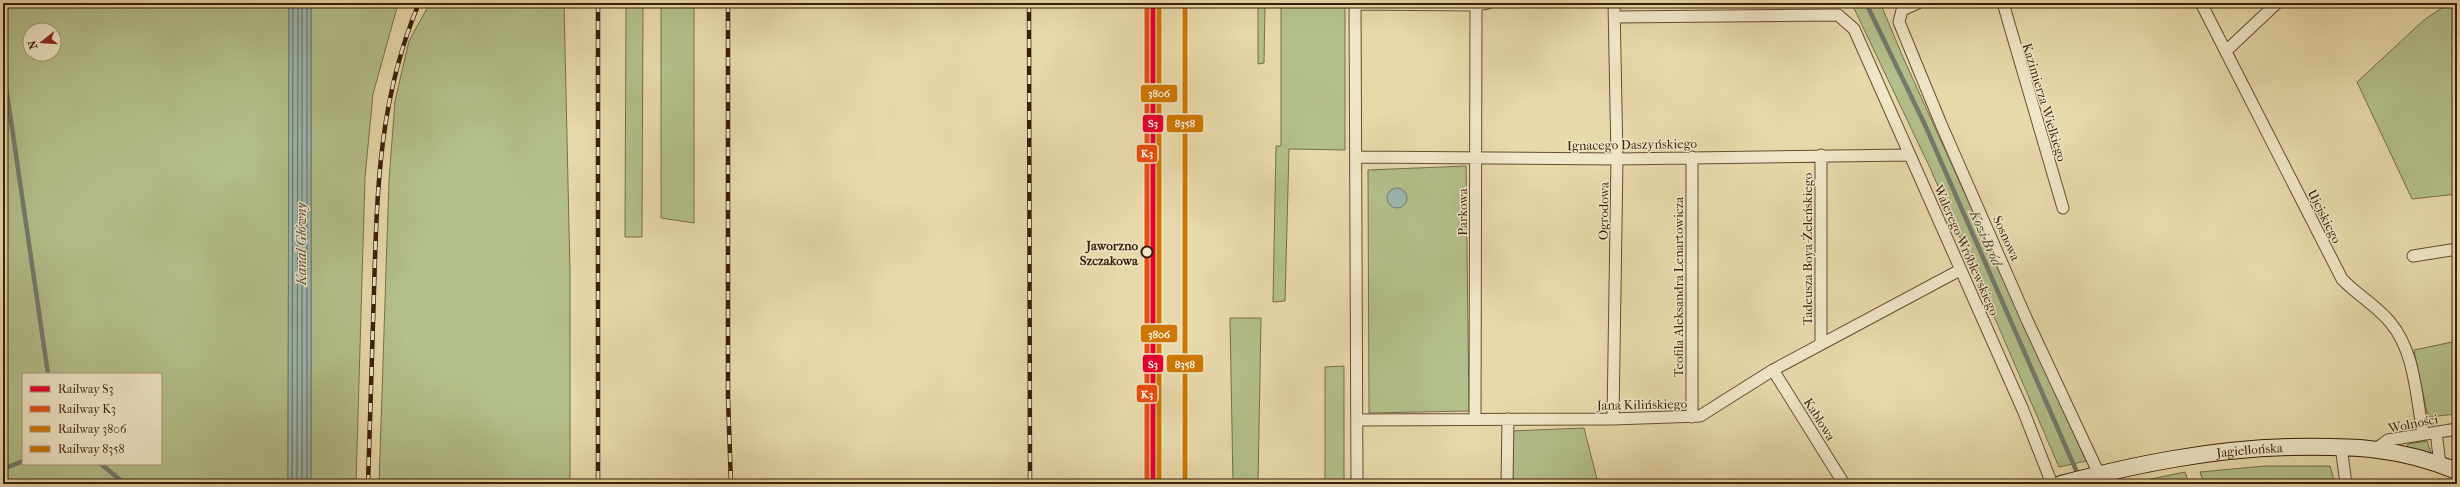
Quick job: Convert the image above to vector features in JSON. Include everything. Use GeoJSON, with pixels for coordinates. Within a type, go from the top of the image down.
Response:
{"type":"FeatureCollection","features":[{"type":"Feature","properties":{"kind":"street"},"geometry":{"type":"LineString","coordinates":[[1357,484],[1358,420],[1355,4],[1476,5],[1488,3]]}},
{"type":"Feature","properties":{"kind":"street","name":"Ogrodowa"},"geometry":{"type":"LineString","coordinates":[[1613,419],[1617,159],[1614,3]]}},
{"type":"Feature","properties":{"kind":"street","name":"Sosnowa"},"geometry":{"type":"LineString","coordinates":[[1918,3],[1902,10],[1899,22],[1941,124],[2097,475]]}},
{"type":"Feature","properties":{"kind":"street","name":"Kazimierza Wielkiego"},"geometry":{"type":"LineString","coordinates":[[2003,3],[2063,208]]}},
{"type":"Feature","properties":{"kind":"street","name":"Ujejskiego"},"geometry":{"type":"LineString","coordinates":[[2201,3],[2342,279],[2356,294],[2366,299],[2383,314],[2404,343],[2423,433]]}},
{"type":"Feature","properties":{"kind":"street"},"geometry":{"type":"LineString","coordinates":[[2226,51],[2277,3]]}},
{"type":"Feature","properties":{"kind":"street","name":"Parkowa"},"geometry":{"type":"LineString","coordinates":[[1475,419],[1476,5]]}},
{"type":"Feature","properties":{"kind":"street","name":"Walerego Wróblewskiego"},"geometry":{"type":"LineString","coordinates":[[1615,17],[1838,15],[1854,29],[2023,410],[2052,484]]}},
{"type":"Feature","properties":{"kind":"street","name":"Ignacego Daszyńskiego"},"geometry":{"type":"LineString","coordinates":[[1356,157],[1617,159],[1820,155],[1909,155]]}},
{"type":"Feature","properties":{"kind":"street","name":"Tadeusza Boya-Żeleńskiego"},"geometry":{"type":"LineString","coordinates":[[1820,155],[1821,343]]}},
{"type":"Feature","properties":{"kind":"street","name":"Teofila Aleksandra Lenartowicza"},"geometry":{"type":"LineString","coordinates":[[1692,157],[1692,417]]}},
{"type":"Feature","properties":{"kind":"street"},"geometry":{"type":"LineString","coordinates":[[2413,256],[2457,249]]}},
{"type":"Feature","properties":{"kind":"street","name":"Jana Kilińskiego"},"geometry":{"type":"LineString","coordinates":[[1358,420],[1613,419],[1700,416],[1772,370],[1960,270]]}},
{"type":"Feature","properties":{"kind":"street","name":"Kablowa"},"geometry":{"type":"LineString","coordinates":[[1772,370],[1844,484]]}},
{"type":"Feature","properties":{"kind":"street"},"geometry":{"type":"LineString","coordinates":[[1507,484],[1508,419]]}},
{"type":"Feature","properties":{"kind":"street","name":"Wolności"},"geometry":{"type":"LineString","coordinates":[[2376,449],[2388,440],[2423,433],[2457,429]]}},
{"type":"Feature","properties":{"kind":"street"},"geometry":{"type":"LineString","coordinates":[[2436,432],[2440,464]]}},
{"type":"Feature","properties":{"kind":"street"},"geometry":{"type":"LineString","coordinates":[[2341,446],[2346,484]]}},
{"type":"Feature","properties":{"kind":"street","name":"Jagiellońska"},"geometry":{"type":"LineString","coordinates":[[2061,484],[2160,460],[2199,454],[2263,448],[2341,446],[2376,449],[2414,456],[2457,471]]}},
{"type":"Feature","properties":{"kind":"green space"},"geometry":{"type":"Polygon","coordinates":[[[3,3],[289,3],[288,484],[3,484],[3,3]]]}},
{"type":"Feature","properties":{"kind":"green space"},"geometry":{"type":"Polygon","coordinates":[[[311,3],[400,3],[396,11],[373,94],[365,177],[356,484],[311,484],[311,3]]]}},
{"type":"Feature","properties":{"kind":"green space"},"geometry":{"type":"Polygon","coordinates":[[[430,3],[564,3],[570,272],[570,484],[379,484],[389,180],[395,101],[409,41],[430,3]]]}},
{"type":"Feature","properties":{"kind":"green space"},"geometry":{"type":"Polygon","coordinates":[[[626,3],[643,3],[642,237],[625,237],[626,3]]]}},
{"type":"Feature","properties":{"kind":"green space"},"geometry":{"type":"Polygon","coordinates":[[[661,3],[694,3],[694,223],[661,218],[661,3]]]}},
{"type":"Feature","properties":{"kind":"green space"},"geometry":{"type":"Polygon","coordinates":[[[1258,3],[1265,3],[1264,63],[1258,64],[1258,3]]]}},
{"type":"Feature","properties":{"kind":"green space"},"geometry":{"type":"Polygon","coordinates":[[[1281,3],[1345,3],[1345,150],[1289,149],[1285,301],[1273,302],[1276,146],[1281,146],[1281,3]]]}},
{"type":"Feature","properties":{"kind":"green space"},"geometry":{"type":"Polygon","coordinates":[[[1844,3],[1883,3],[1882,7],[1902,55],[2086,461],[2059,467],[1931,170],[1852,4],[1844,3]]]}},
{"type":"Feature","properties":{"kind":"green space"},"geometry":{"type":"Polygon","coordinates":[[[2449,3],[2457,3],[2457,194],[2412,199],[2357,82],[2424,20],[2449,3]]]}},
{"type":"Feature","properties":{"kind":"green space"},"geometry":{"type":"Polygon","coordinates":[[[1466,166],[1469,411],[1369,413],[1368,170],[1466,166]]]}},
{"type":"Feature","properties":{"kind":"green space"},"geometry":{"type":"Polygon","coordinates":[[[1230,318],[1261,318],[1258,484],[1233,484],[1230,318]]]}},
{"type":"Feature","properties":{"kind":"green space"},"geometry":{"type":"Polygon","coordinates":[[[2457,341],[2457,414],[2428,417],[2414,350],[2457,341]]]}},
{"type":"Feature","properties":{"kind":"green space"},"geometry":{"type":"Polygon","coordinates":[[[1344,366],[1344,484],[1325,484],[1325,367],[1344,366]]]}},
{"type":"Feature","properties":{"kind":"green space"},"geometry":{"type":"Polygon","coordinates":[[[1584,428],[1598,483],[1513,484],[1511,431],[1584,428]]]}},
{"type":"Feature","properties":{"kind":"green space"},"geometry":{"type":"Polygon","coordinates":[[[2427,441],[2431,453],[2407,447],[2408,444],[2427,441]]]}},
{"type":"Feature","properties":{"kind":"green space"},"geometry":{"type":"Polygon","coordinates":[[[2265,466],[2330,466],[2335,484],[2204,484],[2200,472],[2265,466]]]}},
{"type":"Feature","properties":{"kind":"green space"},"geometry":{"type":"Polygon","coordinates":[[[2185,472],[2189,484],[2127,484],[2185,472]]]}},
{"type":"Feature","properties":{"kind":"water","name":"Kanał Główny"},"geometry":{"type":"Polygon","coordinates":[[[289,3],[311,3],[311,484],[288,484],[289,3]]]}},
{"type":"Feature","properties":{"kind":"water"},"geometry":{"type":"Polygon","coordinates":[[[1397,188],[1404,191],[1407,198],[1404,205],[1397,208],[1390,205],[1387,198],[1390,191],[1397,188]]]}},
{"type":"Feature","properties":{"kind":"waterway","name":"Kozi Bród"},"geometry":{"type":"LineString","coordinates":[[1866,3],[1925,125],[2079,477]]}},
{"type":"Feature","properties":{"kind":"waterway"},"geometry":{"type":"LineString","coordinates":[[3,66],[48,373]]}},
{"type":"Feature","properties":{"kind":"waterway"},"geometry":{"type":"LineString","coordinates":[[3,469],[22,461]]}},
{"type":"Feature","properties":{"kind":"waterway"},"geometry":{"type":"LineString","coordinates":[[102,465],[124,483]]}},
{"type":"Feature","properties":{"kind":"railway"},"geometry":{"type":"LineString","coordinates":[[368,484],[375,253],[379,180],[388,109],[406,38],[419,3]]}},
{"type":"Feature","properties":{"kind":"railway"},"geometry":{"type":"LineString","coordinates":[[598,3],[598,484]]}},
{"type":"Feature","properties":{"kind":"railway"},"geometry":{"type":"LineString","coordinates":[[728,3],[728,398],[731,484]]}},
{"type":"Feature","properties":{"kind":"railway"},"geometry":{"type":"LineString","coordinates":[[1029,3],[1030,484]]}},
{"type":"Feature","properties":{"kind":"rail line","name":"K3"},"geometry":{"type":"LineString","coordinates":[[1147,3],[1147,484]]}},
{"type":"Feature","properties":{"kind":"rail line","name":"S3"},"geometry":{"type":"LineString","coordinates":[[1153,3],[1153,484]]}},
{"type":"Feature","properties":{"kind":"rail line","name":"3806"},"geometry":{"type":"LineString","coordinates":[[1159,3],[1159,484]]}},
{"type":"Feature","properties":{"kind":"rail line","name":"8358"},"geometry":{"type":"LineString","coordinates":[[1185,3],[1185,484]]}},
{"type":"Feature","properties":{"kind":"place","name":"Jaworzno Szczakowa"},"geometry":{"type":"Point","coordinates":[1147,252]}}]}
